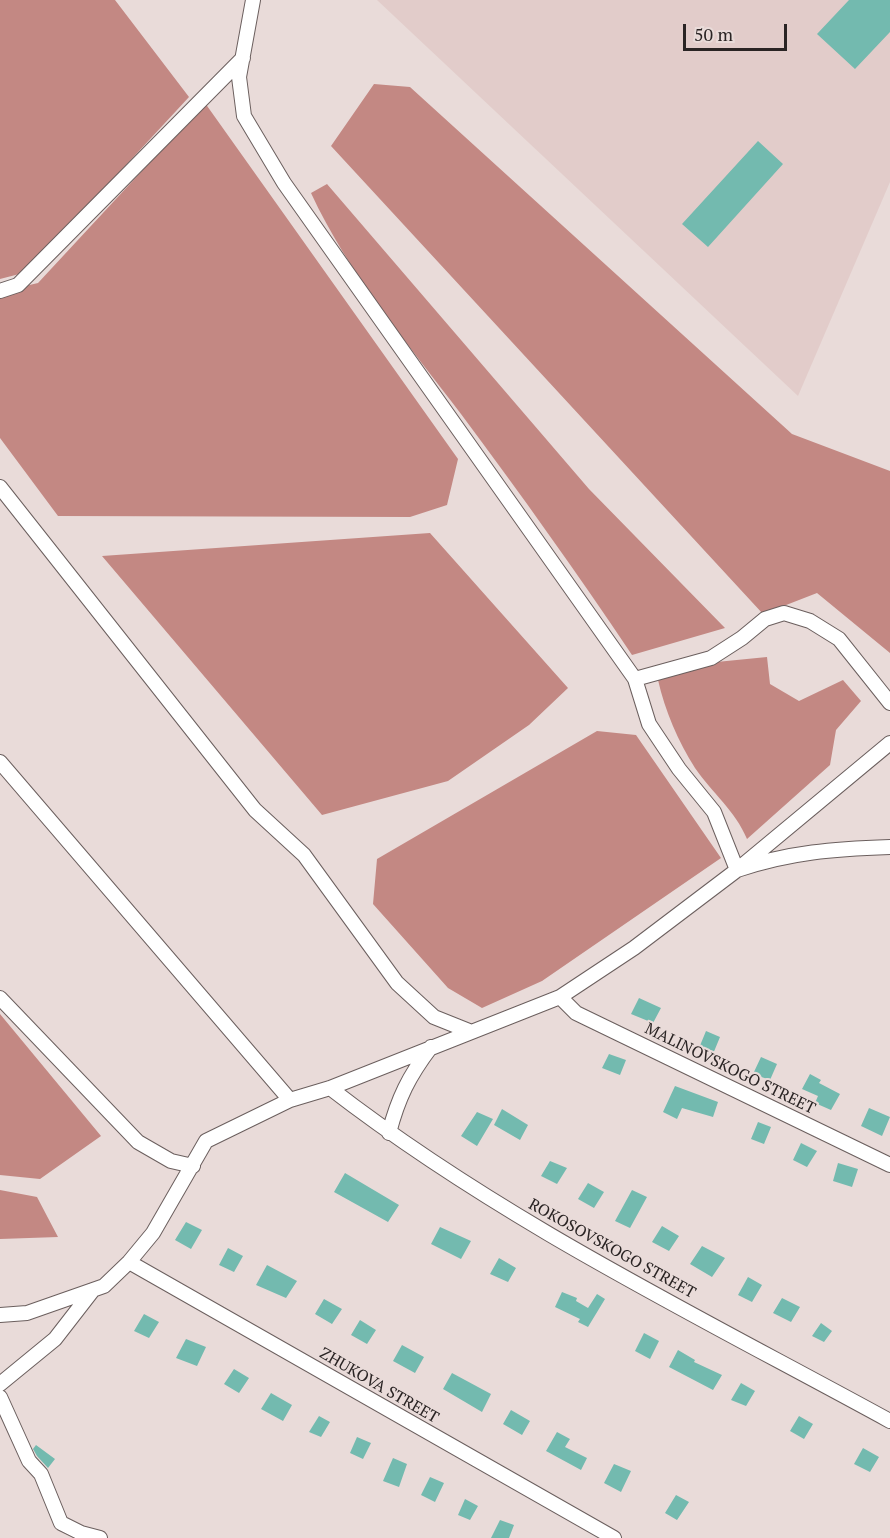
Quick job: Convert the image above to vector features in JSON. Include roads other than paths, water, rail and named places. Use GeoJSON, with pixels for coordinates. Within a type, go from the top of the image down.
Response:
{"type":"FeatureCollection","features":[{"type":"Feature","properties":{"kind":"street"},"geometry":{"type":"LineString","coordinates":[[253,0],[239,78],[244,116],[284,183],[635,679],[649,724],[679,769],[714,813],[737,870]]}},
{"type":"Feature","properties":{"kind":"street"},"geometry":{"type":"LineString","coordinates":[[0,291],[18,285],[243,58]]}},
{"type":"Feature","properties":{"kind":"street"},"geometry":{"type":"LineString","coordinates":[[0,487],[255,810],[304,855],[398,983],[434,1017],[469,1031]]}},
{"type":"Feature","properties":{"kind":"street"},"geometry":{"type":"LineString","coordinates":[[635,679],[711,658],[742,638],[765,619],[784,613],[810,621],[839,639],[890,703]]}},
{"type":"Feature","properties":{"kind":"street"},"geometry":{"type":"LineString","coordinates":[[0,1315],[27,1313],[104,1286],[129,1262],[153,1233],[206,1141],[290,1100],[330,1088],[469,1031],[560,997],[634,948],[737,870],[890,743]]}},
{"type":"Feature","properties":{"kind":"street"},"geometry":{"type":"LineString","coordinates":[[0,762],[290,1100]]}},
{"type":"Feature","properties":{"kind":"street"},"geometry":{"type":"LineString","coordinates":[[737,870],[776,856],[822,849],[890,847]]}},
{"type":"Feature","properties":{"kind":"street","name":"MALINOVSKOGO STREET"},"geometry":{"type":"LineString","coordinates":[[560,997],[576,1013],[890,1165]]}},
{"type":"Feature","properties":{"kind":"street"},"geometry":{"type":"LineString","coordinates":[[0,998],[138,1142],[171,1161],[193,1166]]}},
{"type":"Feature","properties":{"kind":"street"},"geometry":{"type":"LineString","coordinates":[[389,1133],[398,1100],[415,1069],[432,1046]]}},
{"type":"Feature","properties":{"kind":"street","name":"ROKOSOVSKOGO STREET"},"geometry":{"type":"LineString","coordinates":[[330,1088],[389,1133],[537,1228],[890,1421]]}},
{"type":"Feature","properties":{"kind":"street","name":"ZHUKOVA STREET"},"geometry":{"type":"LineString","coordinates":[[129,1262],[614,1538]]}},
{"type":"Feature","properties":{"kind":"street"},"geometry":{"type":"LineString","coordinates":[[0,1384],[55,1339],[93,1290]]}},
{"type":"Feature","properties":{"kind":"street"},"geometry":{"type":"LineString","coordinates":[[13,1375],[0,1396],[29,1461],[41,1474],[61,1523],[81,1533],[99,1537]]}}]}
